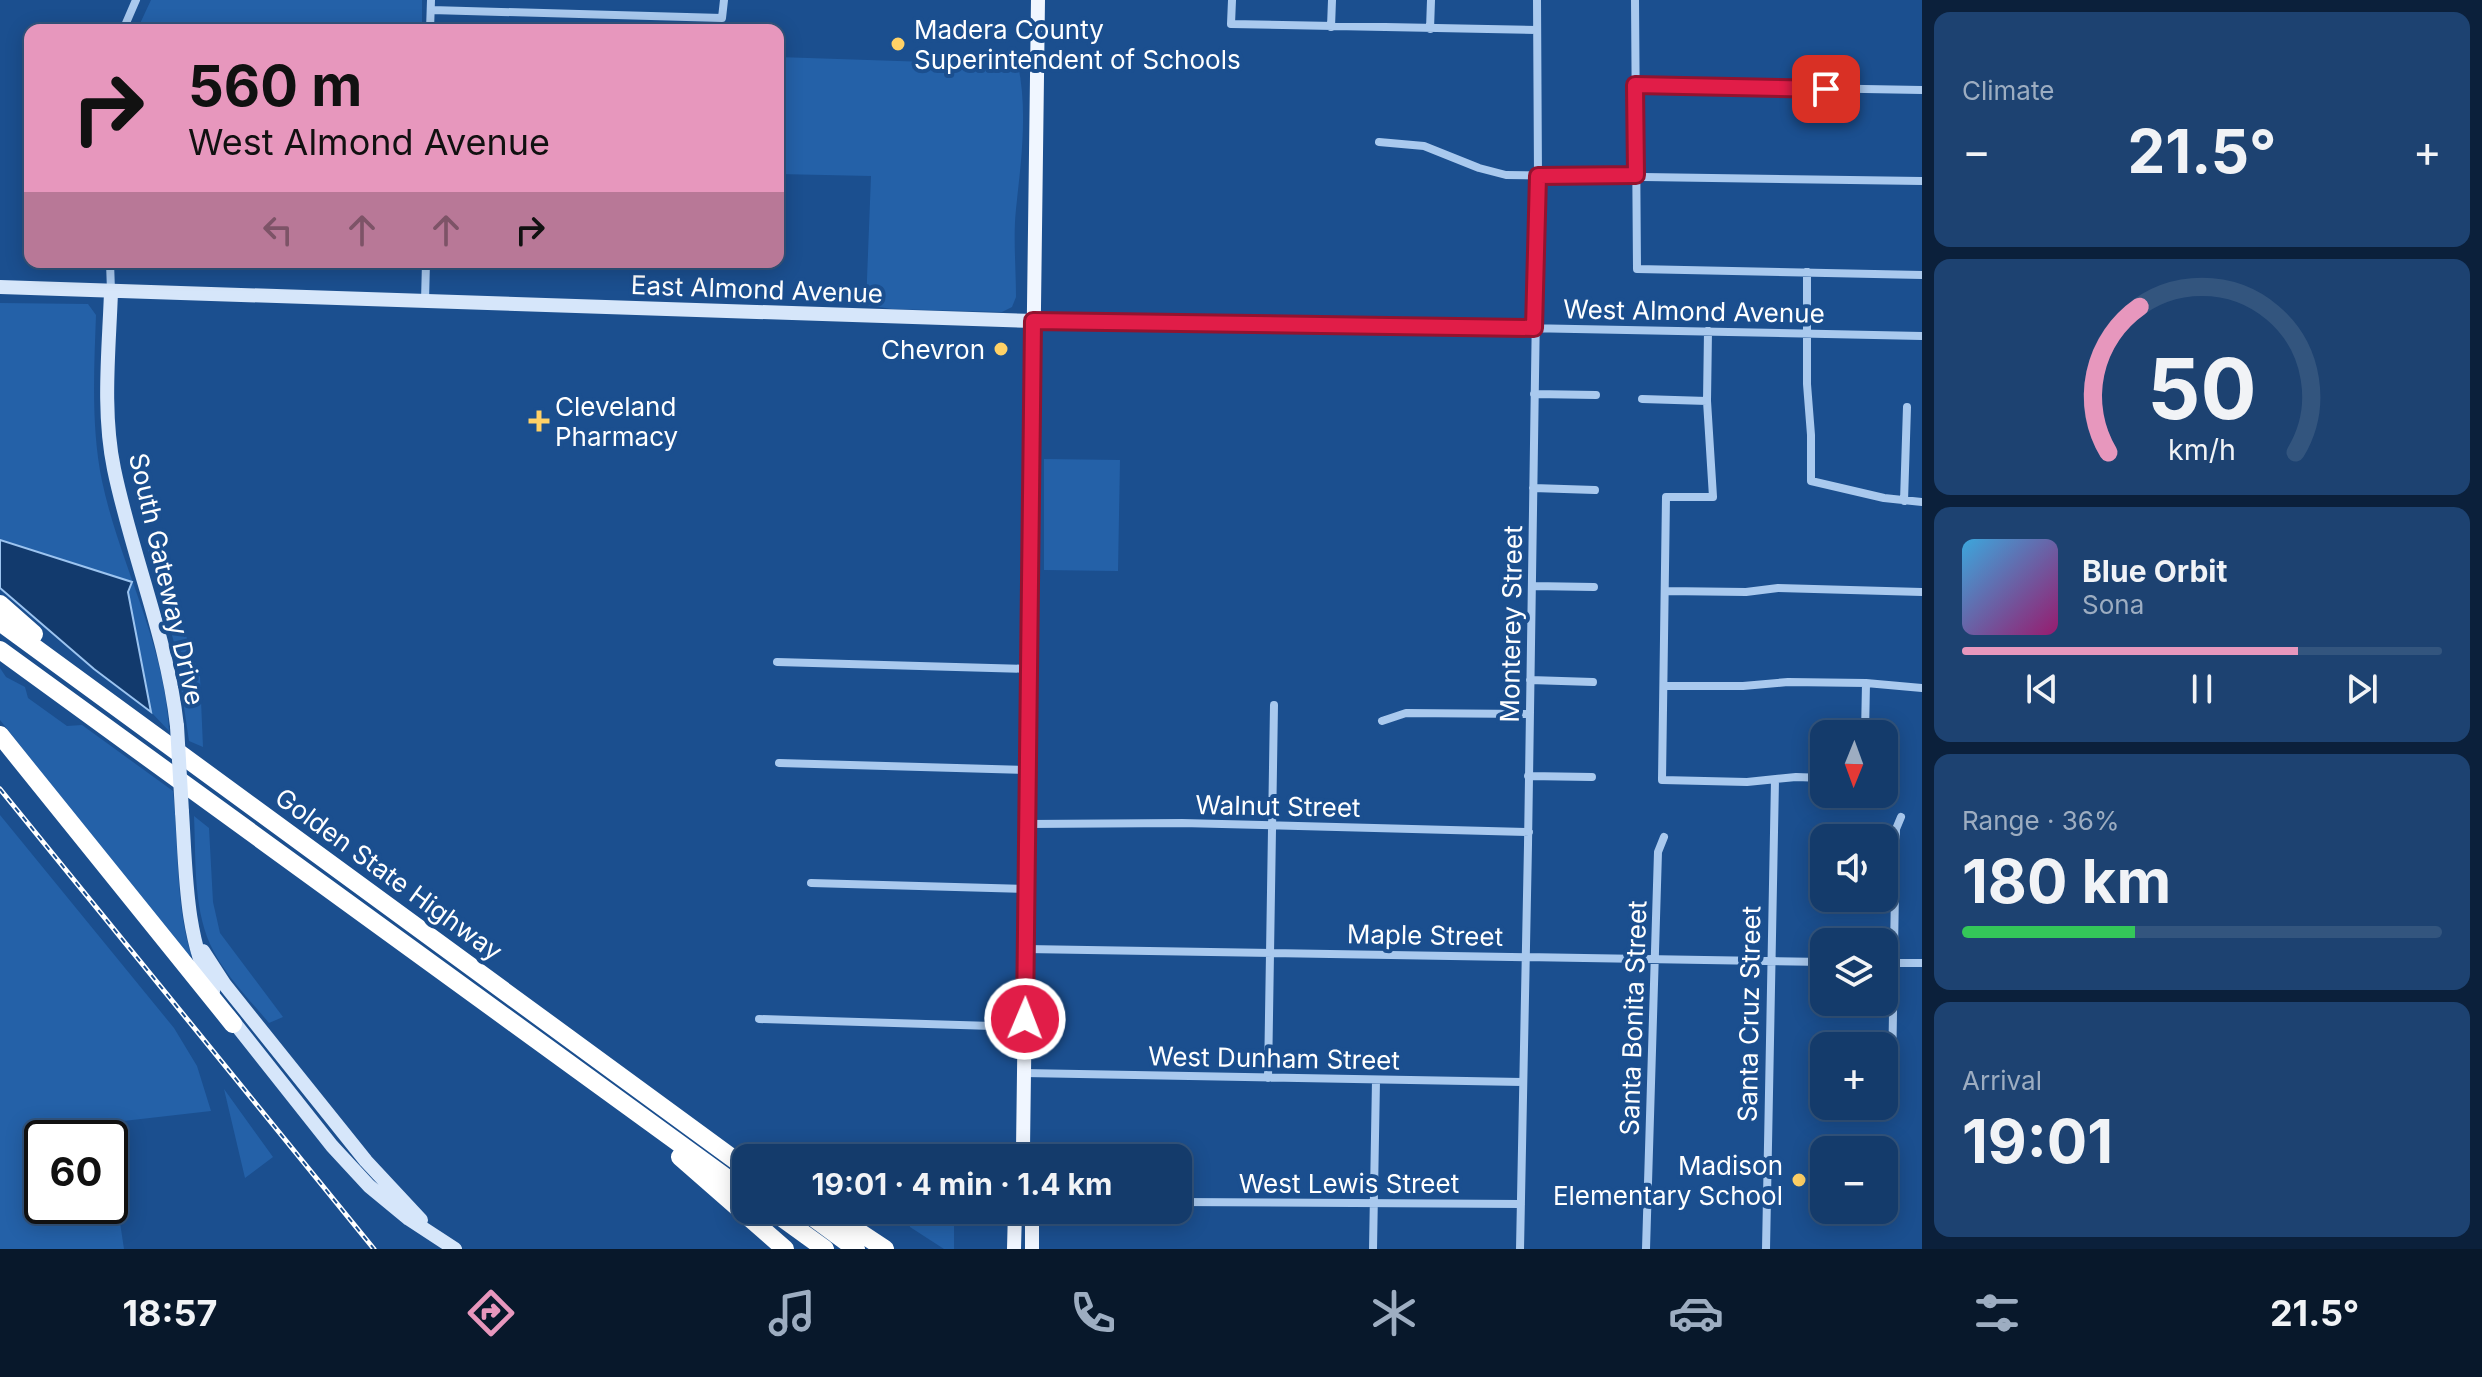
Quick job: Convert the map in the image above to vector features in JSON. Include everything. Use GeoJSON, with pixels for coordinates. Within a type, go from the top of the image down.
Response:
{"type":"FeatureCollection","features":[{"type":"Feature","properties":{"kind":"highway"},"geometry":{"type":"LineString","coordinates":[[0,604],[64,661],[83,685]]}},
{"type":"Feature","properties":{"kind":"highway","name":"Golden State Highway"},"geometry":{"type":"LineString","coordinates":[[0,622],[732,1158]]}},
{"type":"Feature","properties":{"kind":"highway","name":"Golden State Highway"},"geometry":{"type":"LineString","coordinates":[[0,650],[732,1182]]}},
{"type":"Feature","properties":{"kind":"highway"},"geometry":{"type":"LineString","coordinates":[[0,735],[233,1024]]}},
{"type":"Feature","properties":{"kind":"highway"},"geometry":{"type":"LineString","coordinates":[[604,1064],[732,1148]]}},
{"type":"Feature","properties":{"kind":"highway"},"geometry":{"type":"LineString","coordinates":[[590,1080],[785,1249]]}},
{"type":"Feature","properties":{"kind":"highway"},"geometry":{"type":"LineString","coordinates":[[790,1224],[825,1249]]}},
{"type":"Feature","properties":{"kind":"highway"},"geometry":{"type":"LineString","coordinates":[[822,1224],[856,1249]]}},
{"type":"Feature","properties":{"kind":"highway"},"geometry":{"type":"LineString","coordinates":[[847,1224],[885,1249]]}},
{"type":"Feature","properties":{"kind":"main road"},"geometry":{"type":"LineString","coordinates":[[1024,1144],[1038,0]]}},
{"type":"Feature","properties":{"kind":"main road","name":"East Almond Avenue"},"geometry":{"type":"LineString","coordinates":[[0,287],[1033,321]]}},
{"type":"Feature","properties":{"kind":"main road","name":"South Gateway Drive"},"geometry":{"type":"LineString","coordinates":[[111,292],[109,438],[115,471],[163,644],[177,726],[192,925],[208,982],[233,1024],[351,1167],[389,1204],[453,1248]]}},
{"type":"Feature","properties":{"kind":"main road","name":"South Gateway Drive"},"geometry":{"type":"LineString","coordinates":[[192,925],[217,974],[366,1161],[428,1229]]}},
{"type":"Feature","properties":{"kind":"main road"},"geometry":{"type":"LineString","coordinates":[[259,1056],[274,1044]]}},
{"type":"Feature","properties":{"kind":"main road"},"geometry":{"type":"LineString","coordinates":[[1014,1249],[1015,1224]]}},
{"type":"Feature","properties":{"kind":"main road"},"geometry":{"type":"LineString","coordinates":[[1032,1224],[1032,1249]]}},
{"type":"Feature","properties":{"kind":"street"},"geometry":{"type":"LineString","coordinates":[[126,24],[136,0]]}},
{"type":"Feature","properties":{"kind":"street"},"geometry":{"type":"LineString","coordinates":[[431,5],[722,18],[724,0]]}},
{"type":"Feature","properties":{"kind":"street"},"geometry":{"type":"LineString","coordinates":[[1232,0],[1231,24],[1536,30]]}},
{"type":"Feature","properties":{"kind":"street"},"geometry":{"type":"LineString","coordinates":[[1331,27],[1332,0]]}},
{"type":"Feature","properties":{"kind":"street"},"geometry":{"type":"LineString","coordinates":[[1430,29],[1431,0]]}},
{"type":"Feature","properties":{"kind":"street","name":"Monterey Street"},"geometry":{"type":"LineString","coordinates":[[1520,1249],[1538,176],[1537,0]]}},
{"type":"Feature","properties":{"kind":"street"},"geometry":{"type":"LineString","coordinates":[[1635,0],[1637,269],[1922,275]]}},
{"type":"Feature","properties":{"kind":"street"},"geometry":{"type":"LineString","coordinates":[[1635,85],[1922,90]]}},
{"type":"Feature","properties":{"kind":"street"},"geometry":{"type":"LineString","coordinates":[[1379,142],[1424,146],[1492,172],[1538,176],[1922,181]]}},
{"type":"Feature","properties":{"kind":"street"},"geometry":{"type":"LineString","coordinates":[[110,268],[111,292]]}},
{"type":"Feature","properties":{"kind":"street"},"geometry":{"type":"LineString","coordinates":[[425,302],[426,268]]}},
{"type":"Feature","properties":{"kind":"street"},"geometry":{"type":"LineString","coordinates":[[1807,272],[1811,481],[1922,502]]}},
{"type":"Feature","properties":{"kind":"street","name":"West Almond Avenue"},"geometry":{"type":"LineString","coordinates":[[1033,321],[1922,336]]}},
{"type":"Feature","properties":{"kind":"street"},"geometry":{"type":"LineString","coordinates":[[1708,331],[1707,401],[1713,497],[1666,497],[1662,780],[1747,782],[1810,779]]}},
{"type":"Feature","properties":{"kind":"street"},"geometry":{"type":"LineString","coordinates":[[1534,394],[1596,395]]}},
{"type":"Feature","properties":{"kind":"street"},"geometry":{"type":"LineString","coordinates":[[1642,399],[1707,401]]}},
{"type":"Feature","properties":{"kind":"street"},"geometry":{"type":"LineString","coordinates":[[1904,501],[1907,407]]}},
{"type":"Feature","properties":{"kind":"street"},"geometry":{"type":"LineString","coordinates":[[1533,488],[1595,490]]}},
{"type":"Feature","properties":{"kind":"street"},"geometry":{"type":"LineString","coordinates":[[1532,586],[1594,587]]}},
{"type":"Feature","properties":{"kind":"street"},"geometry":{"type":"LineString","coordinates":[[1665,591],[1746,592],[1778,588],[1922,592]]}},
{"type":"Feature","properties":{"kind":"street"},"geometry":{"type":"LineString","coordinates":[[777,662],[1030,669]]}},
{"type":"Feature","properties":{"kind":"street"},"geometry":{"type":"LineString","coordinates":[[1530,680],[1593,682]]}},
{"type":"Feature","properties":{"kind":"street"},"geometry":{"type":"LineString","coordinates":[[1664,686],[1866,683],[1922,688]]}},
{"type":"Feature","properties":{"kind":"street"},"geometry":{"type":"LineString","coordinates":[[1865,720],[1866,683]]}},
{"type":"Feature","properties":{"kind":"street"},"geometry":{"type":"LineString","coordinates":[[1268,1078],[1274,705]]}},
{"type":"Feature","properties":{"kind":"street"},"geometry":{"type":"LineString","coordinates":[[1382,721],[1406,713],[1530,714]]}},
{"type":"Feature","properties":{"kind":"street"},"geometry":{"type":"LineString","coordinates":[[779,763],[1028,770]]}},
{"type":"Feature","properties":{"kind":"street"},"geometry":{"type":"LineString","coordinates":[[1528,776],[1592,777]]}},
{"type":"Feature","properties":{"kind":"street","name":"Santa Cruz Street"},"geometry":{"type":"LineString","coordinates":[[1766,1249],[1775,780]]}},
{"type":"Feature","properties":{"kind":"street"},"geometry":{"type":"LineString","coordinates":[[1891,928],[1896,829],[1901,817]]}},
{"type":"Feature","properties":{"kind":"street","name":"Walnut Street"},"geometry":{"type":"LineString","coordinates":[[1027,824],[1271,825],[1529,832]]}},
{"type":"Feature","properties":{"kind":"street","name":"Santa Bonita Street"},"geometry":{"type":"LineString","coordinates":[[1646,1249],[1658,852],[1664,837]]}},
{"type":"Feature","properties":{"kind":"street"},"geometry":{"type":"LineString","coordinates":[[811,883],[1026,889]]}},
{"type":"Feature","properties":{"kind":"street","name":"Maple Street"},"geometry":{"type":"LineString","coordinates":[[1026,949],[1810,961]]}},
{"type":"Feature","properties":{"kind":"street"},"geometry":{"type":"LineString","coordinates":[[1898,963],[1922,963]]}},
{"type":"Feature","properties":{"kind":"street"},"geometry":{"type":"LineString","coordinates":[[759,1019],[1025,1027]]}},
{"type":"Feature","properties":{"kind":"street","name":"West Dunham Street"},"geometry":{"type":"LineString","coordinates":[[1024,1073],[1522,1082]]}},
{"type":"Feature","properties":{"kind":"street"},"geometry":{"type":"LineString","coordinates":[[1373,1249],[1376,1080]]}},
{"type":"Feature","properties":{"kind":"street","name":"West Lewis Street"},"geometry":{"type":"LineString","coordinates":[[1192,1202],[1521,1204]]}},
{"type":"Feature","properties":{"kind":"shaded area"},"geometry":{"type":"Polygon","coordinates":[[[151,0],[422,0],[422,24],[140,24],[151,0]]]}},
{"type":"Feature","properties":{"kind":"shaded area"},"geometry":{"type":"Polygon","coordinates":[[[784,57],[1018,65],[1023,119],[1015,220],[1016,297],[1012,307],[1002,312],[892,309],[866,305],[871,176],[784,174],[784,57]]]}},
{"type":"Feature","properties":{"kind":"shaded area"},"geometry":{"type":"Polygon","coordinates":[[[0,303],[88,304],[96,315],[95,420],[102,481],[151,636],[166,698],[169,731],[151,712],[128,592],[132,582],[0,541],[0,303]]]}},
{"type":"Feature","properties":{"kind":"shaded area"},"geometry":{"type":"Polygon","coordinates":[[[1044,459],[1120,460],[1118,571],[1044,570],[1044,459]]]}},
{"type":"Feature","properties":{"kind":"shaded area"},"geometry":{"type":"Polygon","coordinates":[[[144,535],[174,600],[200,677],[203,747],[189,741],[175,646],[144,535]]]}},
{"type":"Feature","properties":{"kind":"shaded area"},"geometry":{"type":"Polygon","coordinates":[[[0,540],[132,582],[128,592],[151,712],[94,669],[0,588],[0,540]]]}},
{"type":"Feature","properties":{"kind":"shaded area"},"geometry":{"type":"Polygon","coordinates":[[[0,668],[6,677],[25,687],[28,698],[67,726],[82,725],[173,791],[182,914],[191,954],[187,957],[0,720],[0,668]]]}},
{"type":"Feature","properties":{"kind":"shaded area"},"geometry":{"type":"Polygon","coordinates":[[[0,815],[174,1028],[197,1066],[211,1111],[128,1120],[24,1120],[24,1224],[120,1224],[124,1249],[0,1249],[0,815]]]}},
{"type":"Feature","properties":{"kind":"shaded area"},"geometry":{"type":"Polygon","coordinates":[[[194,816],[209,828],[213,902],[220,933],[283,1017],[269,1023],[222,965],[210,944],[196,881],[194,816]]]}},
{"type":"Feature","properties":{"kind":"shaded area"},"geometry":{"type":"Polygon","coordinates":[[[224,1089],[273,1157],[245,1178],[224,1089]]]}},
{"type":"Feature","properties":{"kind":"shaded area"},"geometry":{"type":"Polygon","coordinates":[[[909,1224],[954,1224],[954,1249],[944,1249],[909,1224]]]}},
{"type":"Feature","properties":{"kind":"railway"},"geometry":{"type":"LineString","coordinates":[[0,789],[374,1249]]}},
{"type":"Feature","properties":{"kind":"place","name":"Madera County Superintendent of Schools"},"geometry":{"type":"Point","coordinates":[898,44]}},
{"type":"Feature","properties":{"kind":"place","name":"Chevron"},"geometry":{"type":"Point","coordinates":[1001,349]}},
{"type":"Feature","properties":{"kind":"place","name":"Cleveland Pharmacy"},"geometry":{"type":"Point","coordinates":[539,421]}},
{"type":"Feature","properties":{"kind":"place","name":"Madison Elementary School"},"geometry":{"type":"Point","coordinates":[1799,1180]}},
{"type":"Feature","properties":{"kind":"route"},"geometry":{"type":"LineString","coordinates":[[1025,1019],[1033,321],[1100,323],[1135,320],[1534,328],[1538,176],[1636,175],[1635,85],[1826,89]]}}]}
